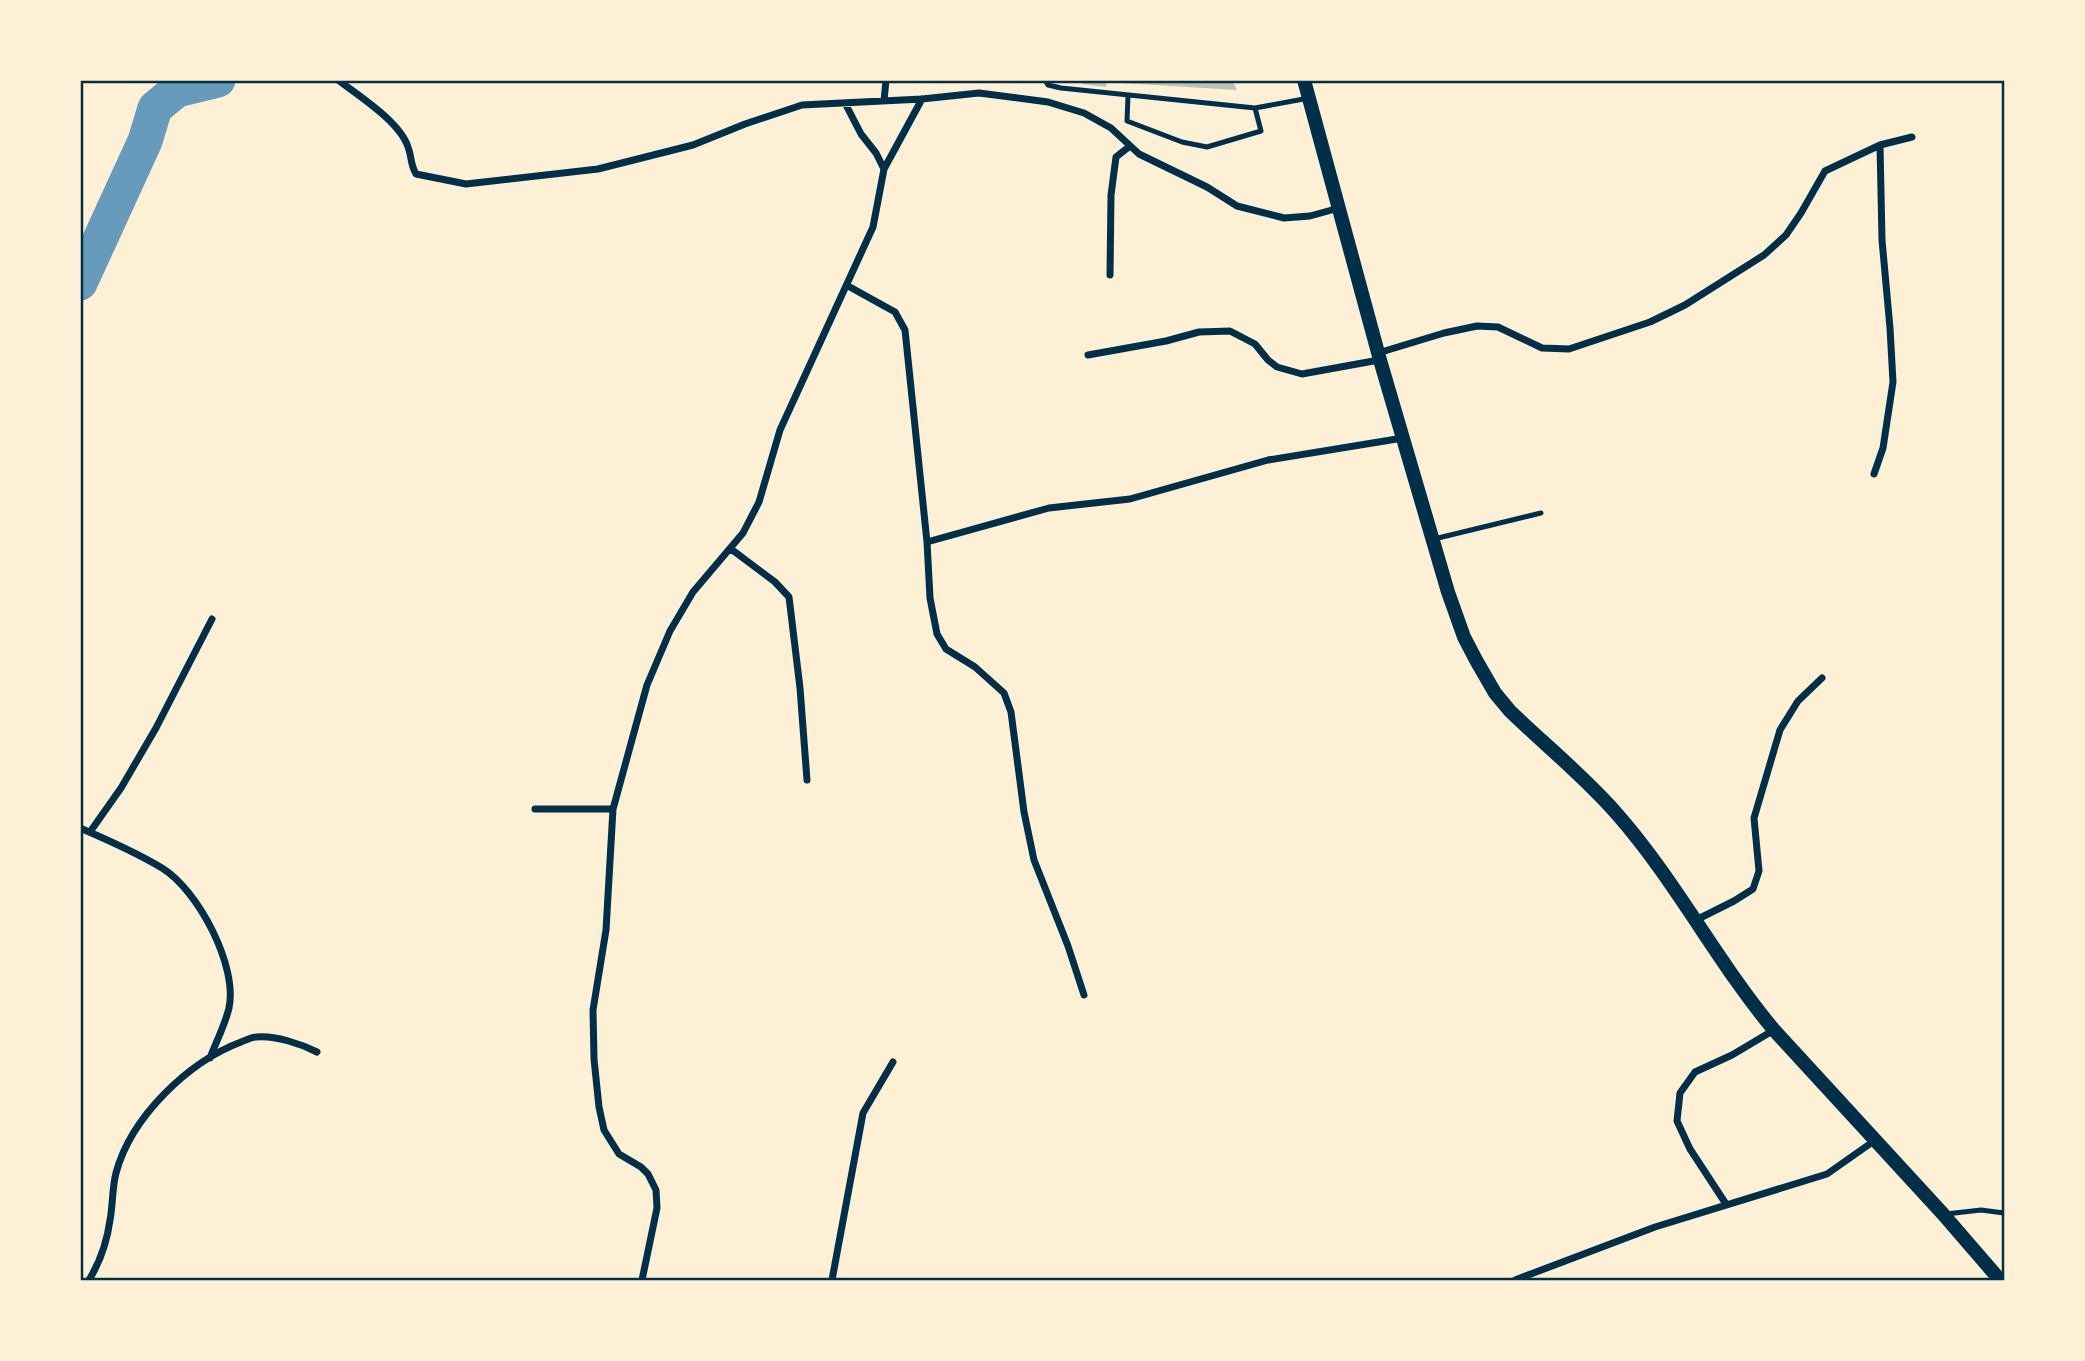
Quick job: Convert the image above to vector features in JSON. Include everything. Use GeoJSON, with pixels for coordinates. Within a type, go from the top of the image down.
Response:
{"type":"FeatureCollection","features":[{"type":"Feature","properties":{"kind":"main road"},"geometry":{"type":"LineString","coordinates":[[1304,80],[1431,540],[1464,637],[1494,693],[1617,814],[1665,875],[1751,1002],[1774,1030],[2000,1280]]}},
{"type":"Feature","properties":{"kind":"street"},"geometry":{"type":"LineString","coordinates":[[338,80],[389,120],[408,146],[411,166],[416,174],[466,184],[597,169],[693,145],[802,105],[922,99],[979,93],[1048,102],[1084,113],[1111,128],[1139,154],[1207,187],[1237,206],[1284,218],[1310,216],[1339,207]]}},
{"type":"Feature","properties":{"kind":"street"},"geometry":{"type":"LineString","coordinates":[[884,101],[886,80]]}},
{"type":"Feature","properties":{"kind":"street"},"geometry":{"type":"LineString","coordinates":[[642,1280],[657,1208],[656,1190],[648,1174],[619,1154],[604,1130],[594,1059],[593,1010],[606,930],[613,809],[647,685],[670,631],[693,592],[743,533],[759,502],[780,430],[873,228],[884,169],[922,99]]}},
{"type":"Feature","properties":{"kind":"street"},"geometry":{"type":"LineString","coordinates":[[845,103],[884,169]]}},
{"type":"Feature","properties":{"kind":"street"},"geometry":{"type":"LineString","coordinates":[[1088,355],[1166,341],[1199,332],[1230,331],[1255,344],[1277,367],[1302,374],[1379,356],[1444,333],[1478,326],[1498,327],[1542,348],[1569,349],[1650,322],[1697,298],[1764,255],[1786,235],[1825,171],[1880,145],[1912,136]]}},
{"type":"Feature","properties":{"kind":"street"},"geometry":{"type":"LineString","coordinates":[[1874,474],[1883,448],[1893,382],[1882,240],[1880,145]]}},
{"type":"Feature","properties":{"kind":"street"},"geometry":{"type":"LineString","coordinates":[[1110,275],[1111,195],[1116,157],[1130,146]]}},
{"type":"Feature","properties":{"kind":"street"},"geometry":{"type":"LineString","coordinates":[[848,286],[895,312],[905,330],[928,542],[930,598],[937,634],[946,649],[975,667],[1004,693],[1011,712],[1024,812],[1034,860],[1084,995]]}},
{"type":"Feature","properties":{"kind":"street"},"geometry":{"type":"LineString","coordinates":[[928,542],[1049,508],[1130,499],[1268,460],[1403,438]]}},
{"type":"Feature","properties":{"kind":"street"},"geometry":{"type":"LineString","coordinates":[[731,549],[775,582],[789,597],[807,780]]}},
{"type":"Feature","properties":{"kind":"street"},"geometry":{"type":"LineString","coordinates":[[90,832],[121,788],[156,729],[212,620]]}},
{"type":"Feature","properties":{"kind":"street"},"geometry":{"type":"LineString","coordinates":[[1696,920],[1753,889],[1759,871],[1754,818],[1780,730],[1798,701],[1822,678]]}},
{"type":"Feature","properties":{"kind":"street"},"geometry":{"type":"LineString","coordinates":[[535,809],[613,809]]}},
{"type":"Feature","properties":{"kind":"street"},"geometry":{"type":"LineString","coordinates":[[80,828],[164,869],[195,901],[221,947],[230,984],[229,1008],[210,1058]]}},
{"type":"Feature","properties":{"kind":"street"},"geometry":{"type":"LineString","coordinates":[[1726,1204],[1690,1149],[1677,1121],[1680,1093],[1695,1072],[1732,1055],[1774,1030]]}},
{"type":"Feature","properties":{"kind":"street"},"geometry":{"type":"LineString","coordinates":[[89,1280],[100,1262],[110,1224],[116,1173],[129,1139],[153,1107],[183,1077],[225,1048],[256,1037],[297,1042],[317,1052]]}},
{"type":"Feature","properties":{"kind":"street"},"geometry":{"type":"LineString","coordinates":[[832,1280],[863,1113],[893,1062]]}},
{"type":"Feature","properties":{"kind":"street"},"geometry":{"type":"LineString","coordinates":[[1515,1280],[1655,1227],[1827,1174],[1874,1141]]}},
{"type":"Feature","properties":{"kind":"lane"},"geometry":{"type":"LineString","coordinates":[[1045,80],[1048,85],[1061,88],[1255,108],[1309,98]]}},
{"type":"Feature","properties":{"kind":"lane"},"geometry":{"type":"LineString","coordinates":[[1128,96],[1127,121],[1182,142],[1207,147],[1261,131],[1255,108]]}},
{"type":"Feature","properties":{"kind":"lane"},"geometry":{"type":"LineString","coordinates":[[1431,540],[1541,513]]}},
{"type":"Feature","properties":{"kind":"lane"},"geometry":{"type":"LineString","coordinates":[[1943,1214],[1981,1210],[2004,1213]]}},
{"type":"Feature","properties":{"kind":"building"},"geometry":{"type":"Polygon","coordinates":[[[1082,80],[1107,80],[1106,87],[1082,84],[1082,80]]]}},
{"type":"Feature","properties":{"kind":"building"},"geometry":{"type":"Polygon","coordinates":[[[1121,80],[1232,80],[1237,90],[1121,83],[1121,80]]]}},
{"type":"Feature","properties":{"kind":"waterway"},"geometry":{"type":"LineString","coordinates":[[80,283],[145,141],[155,108],[177,90],[218,80]]}}]}
